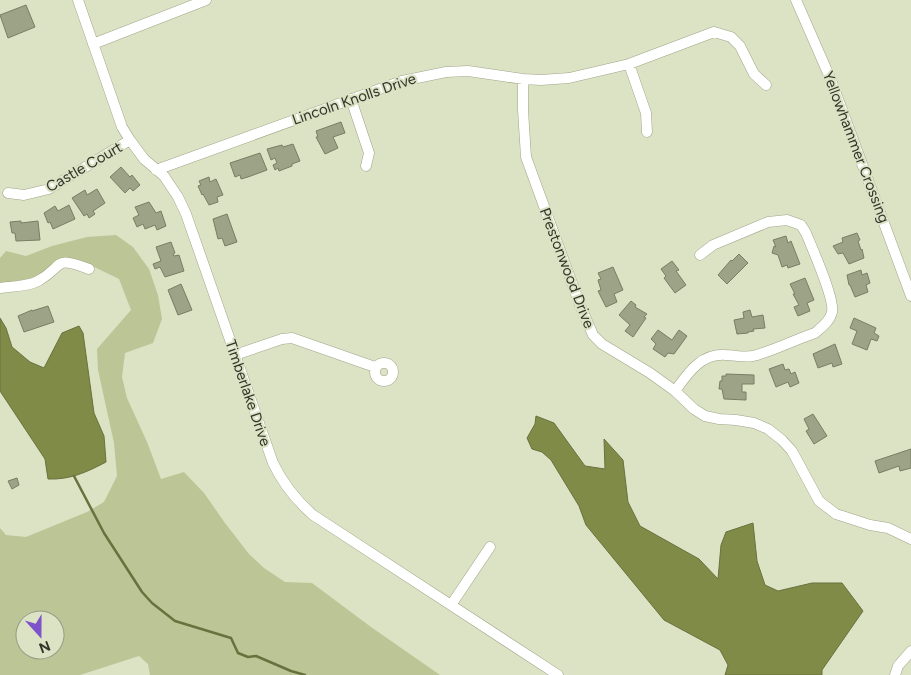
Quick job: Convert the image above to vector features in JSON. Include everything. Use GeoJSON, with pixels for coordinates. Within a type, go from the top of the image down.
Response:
{"type":"FeatureCollection","features":[{"type":"Feature","properties":{"kind":"street","name":"Timberlake Drive"},"geometry":{"type":"LineString","coordinates":[[78,0],[122,127],[144,159],[164,176],[178,197],[186,214],[273,463],[281,480],[292,494],[314,515],[558,675]]}},
{"type":"Feature","properties":{"kind":"street"},"geometry":{"type":"LineString","coordinates":[[93,44],[206,0]]}},
{"type":"Feature","properties":{"kind":"street","name":"Yellowhammer Crossing"},"geometry":{"type":"LineString","coordinates":[[796,0],[831,80],[911,296]]}},
{"type":"Feature","properties":{"kind":"street","name":"Lincoln Knolls Drive"},"geometry":{"type":"LineString","coordinates":[[156,170],[402,80],[446,72],[468,71],[523,79],[569,78],[629,64],[714,32],[731,37],[740,46],[754,74],[766,85]]}},
{"type":"Feature","properties":{"kind":"street"},"geometry":{"type":"LineString","coordinates":[[629,64],[646,113],[648,132]]}},
{"type":"Feature","properties":{"kind":"street","name":"Prestonwood Drive"},"geometry":{"type":"LineString","coordinates":[[523,79],[526,157],[580,305],[593,335],[602,344],[650,373],[675,391],[705,416],[719,420],[754,423],[768,429],[792,451],[820,502],[836,514],[870,525],[888,528],[911,538]]}},
{"type":"Feature","properties":{"kind":"street"},"geometry":{"type":"LineString","coordinates":[[351,99],[370,153],[366,166]]}},
{"type":"Feature","properties":{"kind":"street","name":"Castle Court"},"geometry":{"type":"LineString","coordinates":[[8,194],[24,195],[49,189],[130,140]]}},
{"type":"Feature","properties":{"kind":"street"},"geometry":{"type":"LineString","coordinates":[[675,391],[691,370],[704,359],[715,355],[752,356],[814,333],[830,318],[833,310],[806,233],[800,225],[787,220],[768,222],[713,245],[700,255]]}},
{"type":"Feature","properties":{"kind":"street"},"geometry":{"type":"LineString","coordinates":[[0,288],[38,281],[60,263],[74,263],[89,269]]}},
{"type":"Feature","properties":{"kind":"street"},"geometry":{"type":"LineString","coordinates":[[235,355],[282,339],[292,338],[375,367]]}},
{"type":"Feature","properties":{"kind":"street"},"geometry":{"type":"LineString","coordinates":[[451,605],[490,547]]}},
{"type":"Feature","properties":{"kind":"street"},"geometry":{"type":"LineString","coordinates":[[895,675],[898,666],[911,651]]}},
{"type":"Feature","properties":{"kind":"shaded area"},"geometry":{"type":"Polygon","coordinates":[[[116,235],[133,247],[149,269],[158,295],[162,319],[153,343],[125,353],[122,377],[127,398],[161,479],[184,472],[204,493],[249,554],[264,568],[285,582],[312,583],[440,675],[150,675],[148,664],[139,656],[80,675],[0,675],[0,528],[6,535],[26,537],[87,512],[104,502],[117,476],[114,443],[98,370],[97,349],[131,310],[119,279],[82,261],[72,259],[41,273],[29,281],[0,283],[0,258],[6,251],[26,256],[52,246],[87,237],[116,235]]]}},
{"type":"Feature","properties":{"kind":"shaded area"},"geometry":{"type":"Polygon","coordinates":[[[0,318],[6,328],[12,347],[30,362],[44,368],[62,333],[79,326],[83,333],[94,413],[104,436],[106,462],[78,475],[48,479],[45,459],[0,391],[0,318]]]}},
{"type":"Feature","properties":{"kind":"shaded area"},"geometry":{"type":"Polygon","coordinates":[[[536,416],[554,423],[585,466],[605,469],[604,439],[623,460],[628,502],[640,526],[699,559],[718,579],[721,545],[726,532],[753,523],[757,561],[765,585],[778,591],[812,583],[842,583],[863,611],[822,670],[822,675],[725,675],[728,665],[720,650],[664,620],[586,525],[579,506],[551,460],[542,452],[532,449],[527,438],[535,424],[536,416]]]}},
{"type":"Feature","properties":{"kind":"building"},"geometry":{"type":"Polygon","coordinates":[[[26,5],[35,27],[8,38],[0,15],[26,5]]]}},
{"type":"Feature","properties":{"kind":"building"},"geometry":{"type":"Polygon","coordinates":[[[341,122],[345,133],[333,137],[338,148],[325,154],[316,137],[318,137],[316,131],[341,122]]]}},
{"type":"Feature","properties":{"kind":"building"},"geometry":{"type":"Polygon","coordinates":[[[293,144],[300,161],[279,171],[278,168],[275,170],[273,165],[277,163],[275,158],[271,160],[267,149],[293,144]]]}},
{"type":"Feature","properties":{"kind":"building"},"geometry":{"type":"Polygon","coordinates":[[[260,153],[267,170],[241,179],[240,175],[235,177],[230,163],[260,153]]]}},
{"type":"Feature","properties":{"kind":"building"},"geometry":{"type":"Polygon","coordinates":[[[121,167],[130,177],[132,175],[140,185],[133,191],[130,188],[125,193],[110,177],[121,167]]]}},
{"type":"Feature","properties":{"kind":"building"},"geometry":{"type":"Polygon","coordinates":[[[209,177],[210,182],[216,179],[223,195],[217,197],[218,202],[209,205],[198,186],[201,185],[199,181],[209,177]]]}},
{"type":"Feature","properties":{"kind":"building"},"geometry":{"type":"Polygon","coordinates":[[[97,189],[105,203],[93,211],[95,214],[89,218],[87,214],[84,216],[72,198],[85,190],[87,195],[97,189]]]}},
{"type":"Feature","properties":{"kind":"building"},"geometry":{"type":"Polygon","coordinates":[[[149,202],[156,213],[161,211],[166,226],[157,230],[155,225],[145,229],[143,224],[137,227],[133,218],[139,215],[135,207],[149,202]]]}},
{"type":"Feature","properties":{"kind":"building"},"geometry":{"type":"Polygon","coordinates":[[[69,205],[75,219],[53,229],[44,213],[55,206],[58,211],[69,205]]]}},
{"type":"Feature","properties":{"kind":"building"},"geometry":{"type":"Polygon","coordinates":[[[227,214],[237,242],[225,246],[222,238],[218,239],[213,219],[227,214]]]}},
{"type":"Feature","properties":{"kind":"building"},"geometry":{"type":"Polygon","coordinates":[[[21,221],[21,223],[38,221],[40,240],[16,241],[10,222],[21,221]]]}},
{"type":"Feature","properties":{"kind":"building"},"geometry":{"type":"Polygon","coordinates":[[[857,233],[864,258],[849,264],[843,253],[838,254],[833,246],[843,242],[842,238],[857,233]]]}},
{"type":"Feature","properties":{"kind":"building"},"geometry":{"type":"Polygon","coordinates":[[[786,236],[788,243],[791,241],[800,264],[788,268],[787,265],[782,267],[778,255],[772,253],[774,246],[776,247],[773,240],[786,236]]]}},
{"type":"Feature","properties":{"kind":"building"},"geometry":{"type":"Polygon","coordinates":[[[171,242],[175,253],[173,254],[174,256],[179,255],[184,271],[165,277],[160,267],[155,269],[153,264],[161,261],[156,247],[171,242]]]}},
{"type":"Feature","properties":{"kind":"building"},"geometry":{"type":"Polygon","coordinates":[[[739,254],[748,263],[727,284],[718,275],[739,254]]]}},
{"type":"Feature","properties":{"kind":"building"},"geometry":{"type":"Polygon","coordinates":[[[672,261],[679,270],[676,271],[686,285],[675,293],[664,278],[666,276],[661,269],[672,261]]]}},
{"type":"Feature","properties":{"kind":"building"},"geometry":{"type":"Polygon","coordinates":[[[613,267],[623,290],[614,294],[617,302],[606,307],[598,291],[601,290],[598,280],[601,279],[598,273],[613,267]]]}},
{"type":"Feature","properties":{"kind":"building"},"geometry":{"type":"Polygon","coordinates":[[[861,270],[862,275],[867,273],[870,283],[866,285],[868,292],[855,297],[849,285],[847,275],[861,270]]]}},
{"type":"Feature","properties":{"kind":"building"},"geometry":{"type":"Polygon","coordinates":[[[805,278],[814,300],[807,303],[810,311],[798,316],[794,307],[799,305],[790,284],[805,278]]]}},
{"type":"Feature","properties":{"kind":"building"},"geometry":{"type":"Polygon","coordinates":[[[181,284],[192,310],[178,315],[168,290],[181,284]]]}},
{"type":"Feature","properties":{"kind":"building"},"geometry":{"type":"Polygon","coordinates":[[[631,301],[636,305],[635,307],[647,314],[633,337],[625,331],[630,325],[619,315],[631,301]]]}},
{"type":"Feature","properties":{"kind":"building"},"geometry":{"type":"Polygon","coordinates":[[[48,306],[54,322],[24,332],[18,316],[48,306]]]}},
{"type":"Feature","properties":{"kind":"building"},"geometry":{"type":"Polygon","coordinates":[[[750,310],[752,317],[763,315],[765,328],[753,329],[754,331],[748,333],[737,334],[734,320],[744,318],[743,312],[750,310]]]}},
{"type":"Feature","properties":{"kind":"building"},"geometry":{"type":"Polygon","coordinates":[[[854,318],[876,328],[874,333],[879,336],[877,341],[871,339],[867,350],[852,344],[857,331],[850,328],[854,318]]]}},
{"type":"Feature","properties":{"kind":"building"},"geometry":{"type":"Polygon","coordinates":[[[658,330],[672,340],[679,330],[687,336],[674,354],[668,353],[665,357],[653,349],[656,344],[651,339],[658,330]]]}},
{"type":"Feature","properties":{"kind":"building"},"geometry":{"type":"Polygon","coordinates":[[[835,344],[842,364],[833,367],[832,363],[818,368],[813,354],[835,344]]]}},
{"type":"Feature","properties":{"kind":"building"},"geometry":{"type":"Polygon","coordinates":[[[783,364],[785,370],[789,369],[791,374],[795,372],[799,383],[790,387],[788,382],[776,387],[769,369],[783,364]]]}},
{"type":"Feature","properties":{"kind":"building"},"geometry":{"type":"Polygon","coordinates":[[[726,374],[754,375],[754,384],[742,384],[742,392],[746,392],[746,400],[724,399],[722,389],[719,389],[722,376],[726,376],[726,374]]]}},
{"type":"Feature","properties":{"kind":"building"},"geometry":{"type":"Polygon","coordinates":[[[813,414],[827,436],[814,444],[806,431],[809,429],[804,419],[813,414]]]}},
{"type":"Feature","properties":{"kind":"building"},"geometry":{"type":"Polygon","coordinates":[[[911,449],[911,468],[900,471],[899,466],[879,473],[875,461],[911,449]]]}},
{"type":"Feature","properties":{"kind":"building"},"geometry":{"type":"Polygon","coordinates":[[[17,478],[19,485],[12,489],[8,481],[17,478]]]}},
{"type":"Feature","properties":{"kind":"waterway"},"geometry":{"type":"LineString","coordinates":[[74,476],[104,533],[142,592],[152,603],[175,621],[231,638],[238,653],[248,657],[256,656],[305,675]]}}]}
